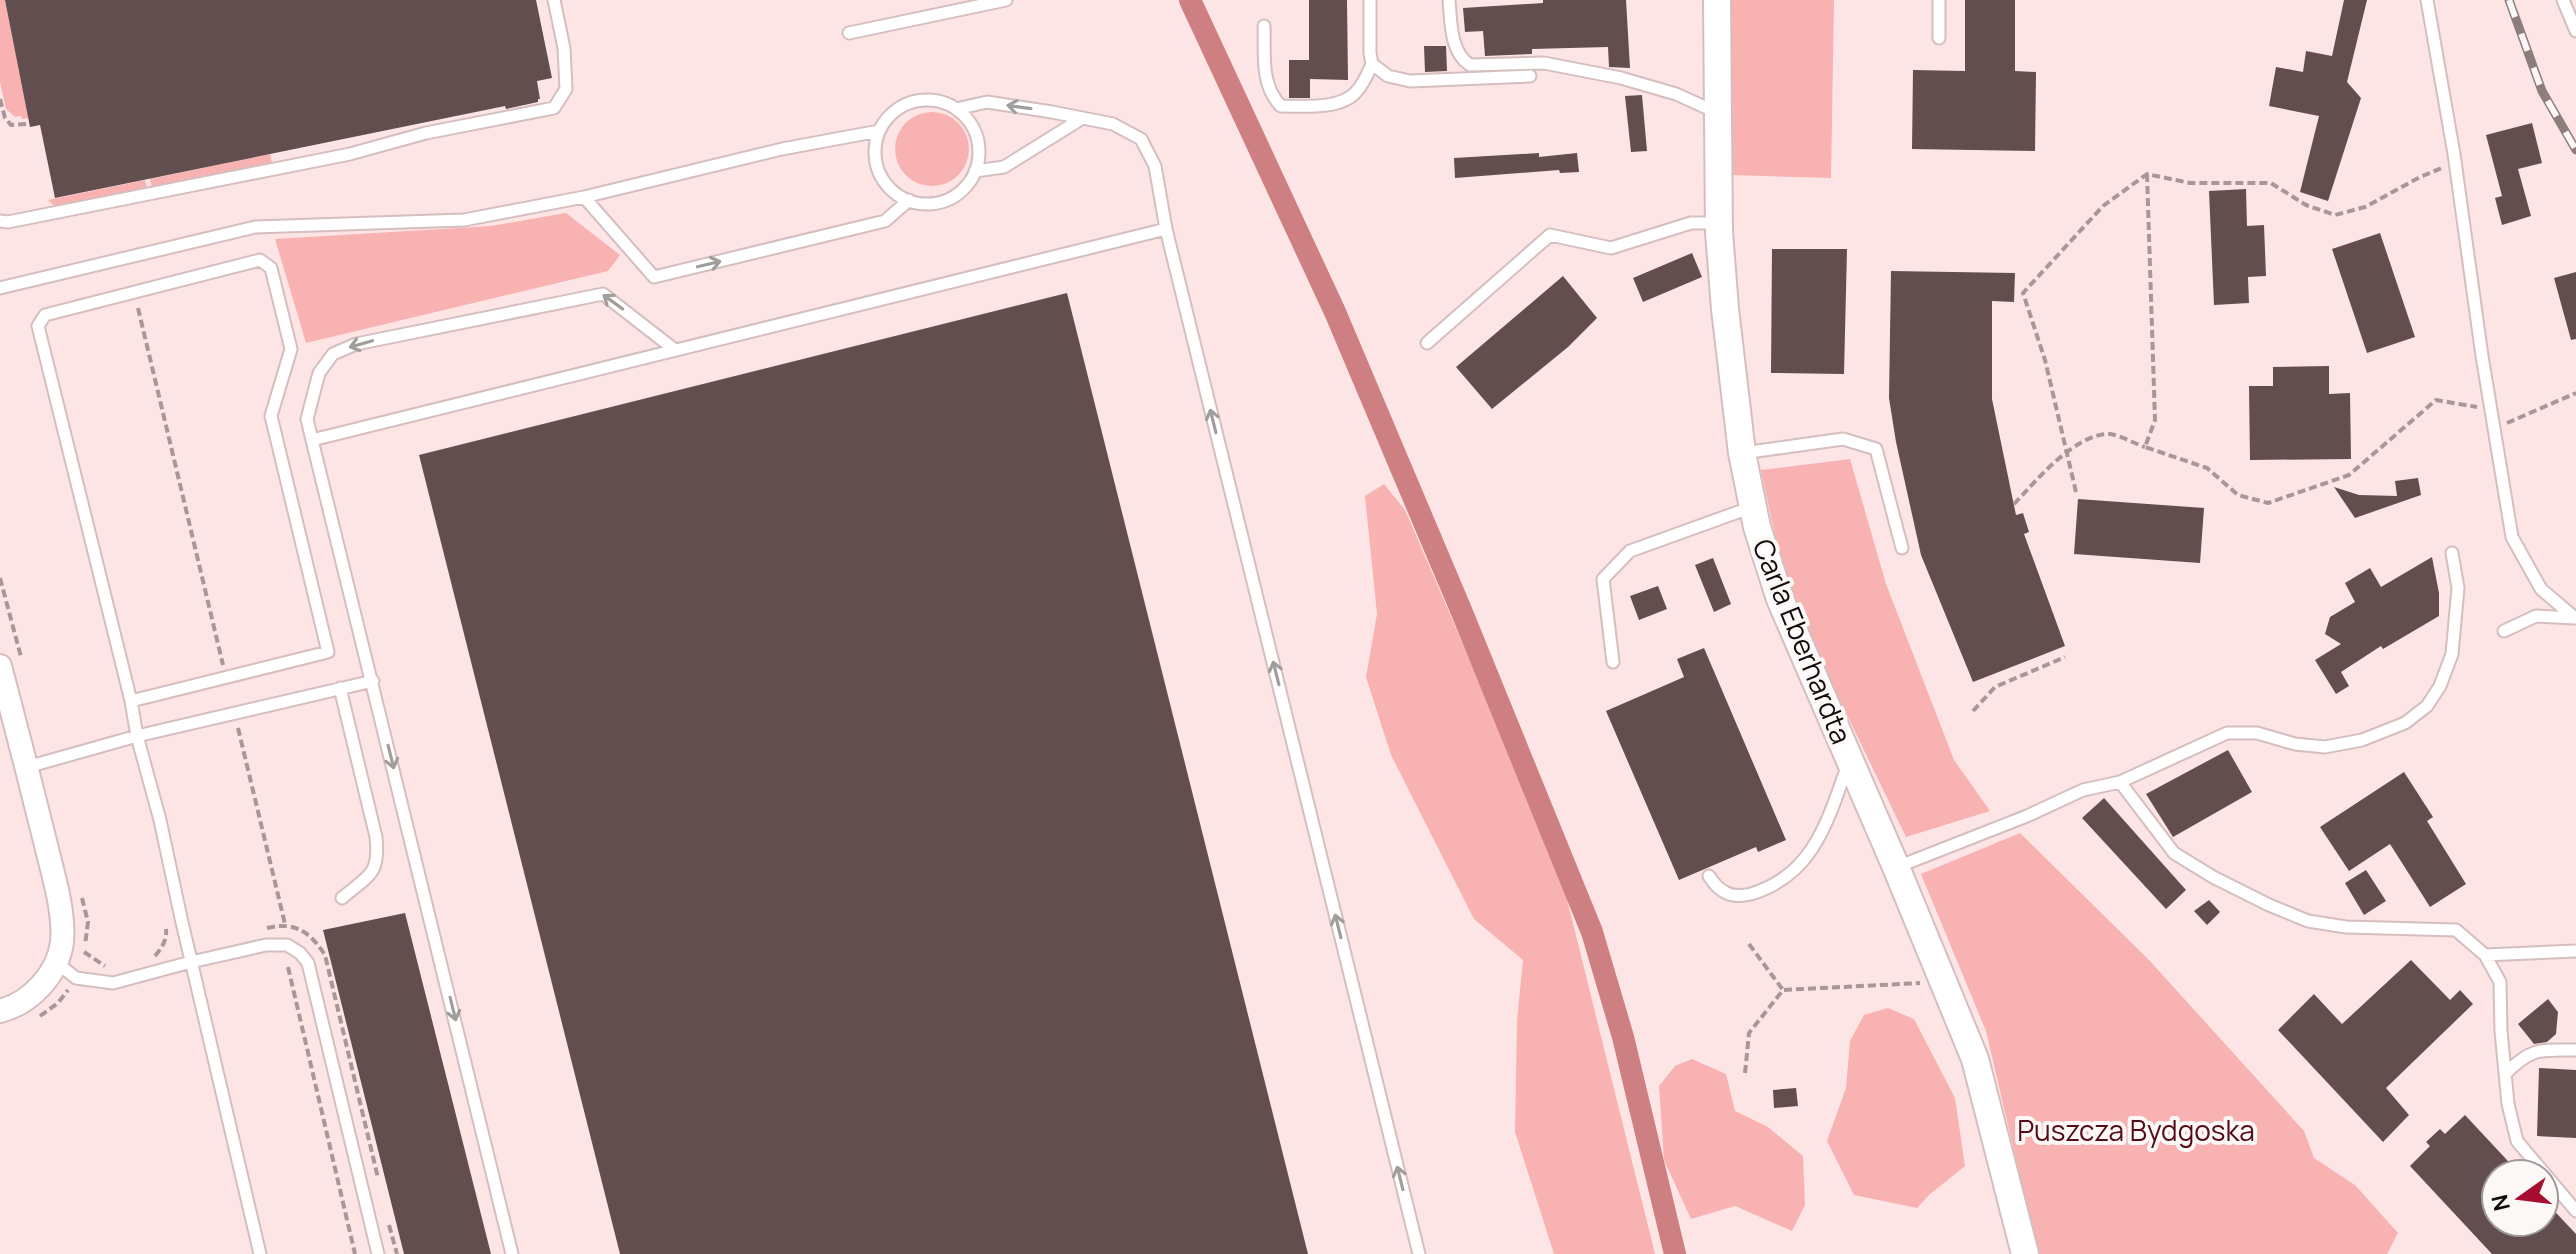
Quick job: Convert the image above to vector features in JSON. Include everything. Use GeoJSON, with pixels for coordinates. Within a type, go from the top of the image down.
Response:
{"type":"FeatureCollection","features":[{"type":"Feature","properties":{"kind":"street","name":"Carla Eberhardta"},"geometry":{"type":"LineString","coordinates":[[1717,0],[1719,223],[1725,309],[1742,453],[1753,507],[1780,599],[1975,1059],[2025,1254]]}},
{"type":"Feature","properties":{"kind":"street"},"geometry":{"type":"LineString","coordinates":[[0,666],[57,890],[62,940],[57,963],[46,981],[12,1008],[0,1011]]}},
{"type":"Feature","properties":{"kind":"lane"},"geometry":{"type":"LineString","coordinates":[[0,221],[8,222],[319,160],[426,133],[554,108],[566,89],[564,48],[554,0]]}},
{"type":"Feature","properties":{"kind":"lane"},"geometry":{"type":"LineString","coordinates":[[849,33],[1006,0]]}},
{"type":"Feature","properties":{"kind":"lane"},"geometry":{"type":"LineString","coordinates":[[1264,26],[1266,83],[1271,96],[1281,106],[1317,105],[1347,99],[1357,92],[1372,64],[1370,0]]}},
{"type":"Feature","properties":{"kind":"lane"},"geometry":{"type":"LineString","coordinates":[[1449,0],[1456,50],[1462,60],[1470,65],[1544,63],[1621,78],[1676,94],[1718,113]]}},
{"type":"Feature","properties":{"kind":"lane"},"geometry":{"type":"LineString","coordinates":[[1939,0],[1939,38]]}},
{"type":"Feature","properties":{"kind":"lane"},"geometry":{"type":"LineString","coordinates":[[2427,0],[2512,537],[2541,589],[2576,618]]}},
{"type":"Feature","properties":{"kind":"lane"},"geometry":{"type":"LineString","coordinates":[[2563,0],[2576,31]]}},
{"type":"Feature","properties":{"kind":"lane"},"geometry":{"type":"LineString","coordinates":[[1372,64],[1388,76],[1410,81],[1530,76]]}},
{"type":"Feature","properties":{"kind":"lane"},"geometry":{"type":"LineString","coordinates":[[925,99],[941,101],[956,109],[968,120],[977,136],[979,154],[975,171],[966,186],[952,197],[936,203],[918,203],[901,197],[888,186],[878,171],[875,155],[883,123],[908,102],[925,99]]}},
{"type":"Feature","properties":{"kind":"lane"},"geometry":{"type":"LineString","coordinates":[[956,109],[987,102],[1113,124],[1141,139],[1155,166],[1166,229],[1419,1254]]}},
{"type":"Feature","properties":{"kind":"lane"},"geometry":{"type":"LineString","coordinates":[[975,171],[1004,167],[1081,119]]}},
{"type":"Feature","properties":{"kind":"lane"},"geometry":{"type":"LineString","coordinates":[[0,288],[255,227],[464,220],[584,197],[782,149],[879,131]]}},
{"type":"Feature","properties":{"kind":"lane"},"geometry":{"type":"LineString","coordinates":[[584,197],[654,277],[885,221],[909,200]]}},
{"type":"Feature","properties":{"kind":"lane"},"geometry":{"type":"LineString","coordinates":[[1427,343],[1550,235],[1611,248],[1691,223],[1719,223]]}},
{"type":"Feature","properties":{"kind":"lane"},"geometry":{"type":"LineString","coordinates":[[312,440],[1166,229]]}},
{"type":"Feature","properties":{"kind":"lane"},"geometry":{"type":"LineString","coordinates":[[131,701],[328,652],[271,416],[291,349],[271,268],[260,260],[45,315],[38,326],[160,820],[260,1254]]}},
{"type":"Feature","properties":{"kind":"lane"},"geometry":{"type":"LineString","coordinates":[[512,1254],[307,419],[319,373],[333,354],[356,344],[603,294],[675,350]]}},
{"type":"Feature","properties":{"kind":"lane"},"geometry":{"type":"LineString","coordinates":[[1742,453],[1843,439],[1876,449],[1902,548]]}},
{"type":"Feature","properties":{"kind":"lane"},"geometry":{"type":"LineString","coordinates":[[1613,662],[1603,579],[1630,551],[1753,507]]}},
{"type":"Feature","properties":{"kind":"lane"},"geometry":{"type":"LineString","coordinates":[[1896,867],[2027,816],[2083,790],[2120,782],[2227,733],[2257,733],[2295,744],[2325,747],[2362,740],[2405,723],[2427,706],[2440,686],[2452,654],[2458,588],[2452,553]]}},
{"type":"Feature","properties":{"kind":"lane"},"geometry":{"type":"LineString","coordinates":[[2504,631],[2536,616],[2576,618]]}},
{"type":"Feature","properties":{"kind":"lane"},"geometry":{"type":"LineString","coordinates":[[27,767],[137,736],[373,681]]}},
{"type":"Feature","properties":{"kind":"lane"},"geometry":{"type":"LineString","coordinates":[[340,688],[376,837],[378,858],[373,872],[342,898]]}},
{"type":"Feature","properties":{"kind":"lane"},"geometry":{"type":"LineString","coordinates":[[1709,876],[1717,889],[1732,896],[1748,895],[1775,884],[1795,871],[1826,824],[1850,760]]}},
{"type":"Feature","properties":{"kind":"lane"},"geometry":{"type":"LineString","coordinates":[[2120,782],[2174,853],[2269,905],[2308,921],[2346,927],[2456,930],[2485,955],[2500,982],[2508,1104],[2517,1141],[2576,1211]]}},
{"type":"Feature","properties":{"kind":"lane"},"geometry":{"type":"LineString","coordinates":[[57,963],[76,978],[113,983],[266,945],[287,945],[300,953],[308,963],[378,1254]]}},
{"type":"Feature","properties":{"kind":"lane"},"geometry":{"type":"LineString","coordinates":[[2485,955],[2576,951]]}},
{"type":"Feature","properties":{"kind":"lane"},"geometry":{"type":"LineString","coordinates":[[2505,1074],[2523,1056],[2543,1050],[2576,1050]]}},
{"type":"Feature","properties":{"kind":"path"},"geometry":{"type":"LineString","coordinates":[[0,99],[5,118],[11,125],[27,124]]}},
{"type":"Feature","properties":{"kind":"path"},"geometry":{"type":"LineString","coordinates":[[2076,492],[2045,360],[2023,293],[2103,206],[2147,174],[2190,183],[2271,183],[2306,205],[2335,215],[2365,207],[2455,162]]}},
{"type":"Feature","properties":{"kind":"path"},"geometry":{"type":"LineString","coordinates":[[2145,447],[2155,420],[2147,174]]}},
{"type":"Feature","properties":{"kind":"path"},"geometry":{"type":"LineString","coordinates":[[133,291],[226,676]]}},
{"type":"Feature","properties":{"kind":"path"},"geometry":{"type":"LineString","coordinates":[[2494,428],[2576,393]]}},
{"type":"Feature","properties":{"kind":"path"},"geometry":{"type":"LineString","coordinates":[[2014,504],[2067,450],[2110,434],[2207,468],[2238,495],[2268,503],[2349,475],[2436,400],[2491,410]]}},
{"type":"Feature","properties":{"kind":"path"},"geometry":{"type":"LineString","coordinates":[[1973,711],[1995,687],[2065,657]]}},
{"type":"Feature","properties":{"kind":"path"},"geometry":{"type":"LineString","coordinates":[[234,713],[285,924]]}},
{"type":"Feature","properties":{"kind":"path"},"geometry":{"type":"LineString","coordinates":[[154,957],[162,949],[167,936],[166,923],[181,918]]}},
{"type":"Feature","properties":{"kind":"path"},"geometry":{"type":"LineString","coordinates":[[256,931],[285,924],[316,941],[325,955],[380,1189]]}},
{"type":"Feature","properties":{"kind":"path"},"geometry":{"type":"LineString","coordinates":[[1749,944],[1783,990]]}},
{"type":"Feature","properties":{"kind":"path"},"geometry":{"type":"LineString","coordinates":[[84,952],[110,969]]}},
{"type":"Feature","properties":{"kind":"path"},"geometry":{"type":"LineString","coordinates":[[288,967],[355,1254]]}},
{"type":"Feature","properties":{"kind":"path"},"geometry":{"type":"LineString","coordinates":[[1745,1073],[1749,1033],[1783,990],[1943,982]]}},
{"type":"Feature","properties":{"kind":"path"},"geometry":{"type":"LineString","coordinates":[[388,1220],[397,1254]]}},
{"type":"Feature","properties":{"kind":"green space"},"geometry":{"type":"Polygon","coordinates":[[[0,0],[5,0],[29,118],[15,117],[6,109],[0,82],[0,0]]]}},
{"type":"Feature","properties":{"kind":"green space"},"geometry":{"type":"Polygon","coordinates":[[[1732,0],[1834,0],[1831,178],[1731,175],[1732,0]]]}},
{"type":"Feature","properties":{"kind":"green space"},"geometry":{"type":"Polygon","coordinates":[[[925,112],[939,112],[953,118],[963,128],[969,149],[963,170],[953,180],[939,186],[925,186],[911,180],[901,170],[895,156],[895,142],[901,128],[911,118],[925,112]]]}},
{"type":"Feature","properties":{"kind":"green space"},"geometry":{"type":"Polygon","coordinates":[[[270,154],[272,163],[152,187],[150,179],[270,154]]]}},
{"type":"Feature","properties":{"kind":"green space"},"geometry":{"type":"Polygon","coordinates":[[[145,180],[147,188],[56,207],[48,200],[145,180]]]}},
{"type":"Feature","properties":{"kind":"green space"},"geometry":{"type":"Polygon","coordinates":[[[566,213],[620,255],[608,271],[306,343],[275,239],[491,226],[566,213]]]}},
{"type":"Feature","properties":{"kind":"green space"},"geometry":{"type":"Polygon","coordinates":[[[1850,459],[1886,584],[1954,760],[1990,811],[1906,837],[1786,589],[1761,470],[1850,459]]]}},
{"type":"Feature","properties":{"kind":"green space"},"geometry":{"type":"Polygon","coordinates":[[[1384,484],[1405,510],[1559,867],[1655,1254],[1554,1254],[1515,1132],[1517,1021],[1523,960],[1474,919],[1391,755],[1366,677],[1377,614],[1365,496],[1384,484]]]}},
{"type":"Feature","properties":{"kind":"green space","name":"Puszcza Bydgoska"},"geometry":{"type":"Polygon","coordinates":[[[2020,833],[2149,960],[2304,1131],[2314,1158],[2355,1185],[2398,1233],[2387,1254],[2038,1254],[1986,1031],[1921,874],[2020,833]]]}},
{"type":"Feature","properties":{"kind":"green space"},"geometry":{"type":"Polygon","coordinates":[[[1888,1008],[1914,1019],[1955,1098],[1965,1166],[1917,1208],[1854,1195],[1827,1141],[1846,1088],[1850,1041],[1864,1015],[1888,1008]]]}},
{"type":"Feature","properties":{"kind":"green space"},"geometry":{"type":"Polygon","coordinates":[[[1692,1059],[1726,1074],[1735,1111],[1768,1127],[1803,1156],[1805,1205],[1792,1231],[1735,1206],[1691,1219],[1664,1160],[1659,1086],[1675,1066],[1692,1059]]]}},
{"type":"Feature","properties":{"kind":"building"},"geometry":{"type":"Polygon","coordinates":[[[5,0],[536,0],[552,78],[537,81],[538,102],[506,109],[505,106],[55,198],[40,125],[30,127],[5,0]]]}},
{"type":"Feature","properties":{"kind":"building"},"geometry":{"type":"Polygon","coordinates":[[[1309,0],[1347,0],[1348,80],[1310,79],[1310,98],[1289,98],[1289,60],[1309,60],[1309,0]]]}},
{"type":"Feature","properties":{"kind":"building"},"geometry":{"type":"Polygon","coordinates":[[[1543,0],[1626,0],[1630,68],[1609,67],[1608,47],[1532,49],[1532,54],[1485,56],[1483,31],[1465,32],[1463,8],[1543,3],[1543,0]]]}},
{"type":"Feature","properties":{"kind":"building"},"geometry":{"type":"Polygon","coordinates":[[[1965,0],[2015,0],[2015,71],[2036,72],[2035,151],[1912,149],[1913,70],[1965,71],[1965,0]]]}},
{"type":"Feature","properties":{"kind":"building"},"geometry":{"type":"Polygon","coordinates":[[[2344,0],[2367,0],[2347,82],[2361,98],[2328,201],[2300,192],[2319,116],[2269,106],[2276,67],[2303,72],[2306,51],[2332,56],[2344,0]]]}},
{"type":"Feature","properties":{"kind":"building"},"geometry":{"type":"Polygon","coordinates":[[[1424,46],[1446,46],[1447,71],[1425,72],[1424,46]]]}},
{"type":"Feature","properties":{"kind":"building"},"geometry":{"type":"Polygon","coordinates":[[[1642,95],[1647,151],[1631,152],[1625,96],[1642,95]]]}},
{"type":"Feature","properties":{"kind":"building"},"geometry":{"type":"Polygon","coordinates":[[[2532,123],[2542,163],[2518,169],[2531,216],[2502,225],[2495,198],[2502,196],[2486,135],[2532,123]]]}},
{"type":"Feature","properties":{"kind":"building"},"geometry":{"type":"Polygon","coordinates":[[[1539,153],[1539,157],[1577,153],[1579,172],[1560,173],[1559,170],[1455,178],[1454,158],[1539,153]]]}},
{"type":"Feature","properties":{"kind":"building"},"geometry":{"type":"Polygon","coordinates":[[[2246,189],[2247,226],[2264,225],[2266,276],[2248,277],[2249,303],[2214,305],[2209,191],[2246,189]]]}},
{"type":"Feature","properties":{"kind":"building"},"geometry":{"type":"Polygon","coordinates":[[[2380,233],[2415,337],[2367,353],[2332,249],[2380,233]]]}},
{"type":"Feature","properties":{"kind":"building"},"geometry":{"type":"Polygon","coordinates":[[[1772,249],[1847,249],[1844,374],[1771,373],[1772,249]]]}},
{"type":"Feature","properties":{"kind":"building"},"geometry":{"type":"Polygon","coordinates":[[[1692,253],[1702,277],[1643,302],[1633,278],[1692,253]]]}},
{"type":"Feature","properties":{"kind":"building"},"geometry":{"type":"Polygon","coordinates":[[[1891,271],[2015,273],[2014,302],[1992,301],[1992,399],[2016,515],[2023,513],[2029,532],[2024,534],[2065,646],[1973,682],[1921,555],[1896,442],[1889,398],[1891,271]]]}},
{"type":"Feature","properties":{"kind":"building"},"geometry":{"type":"Polygon","coordinates":[[[2576,272],[2576,339],[2571,340],[2554,278],[2576,272]]]}},
{"type":"Feature","properties":{"kind":"building"},"geometry":{"type":"Polygon","coordinates":[[[1563,276],[1597,318],[1568,347],[1492,409],[1456,367],[1563,276]]]}},
{"type":"Feature","properties":{"kind":"building"},"geometry":{"type":"Polygon","coordinates":[[[1067,293],[1308,1254],[620,1254],[419,455],[1067,293]]]}},
{"type":"Feature","properties":{"kind":"building"},"geometry":{"type":"Polygon","coordinates":[[[2329,366],[2329,394],[2350,393],[2351,459],[2250,460],[2249,386],[2273,386],[2273,367],[2329,366]]]}},
{"type":"Feature","properties":{"kind":"building"},"geometry":{"type":"Polygon","coordinates":[[[2418,478],[2421,495],[2355,518],[2334,487],[2359,495],[2397,496],[2395,481],[2418,478]]]}},
{"type":"Feature","properties":{"kind":"building"},"geometry":{"type":"Polygon","coordinates":[[[2078,499],[2204,508],[2200,563],[2074,554],[2078,499]]]}},
{"type":"Feature","properties":{"kind":"building"},"geometry":{"type":"Polygon","coordinates":[[[2432,557],[2439,593],[2439,616],[2383,649],[2381,646],[2341,672],[2349,686],[2336,694],[2315,660],[2341,644],[2325,634],[2330,617],[2355,602],[2345,583],[2370,568],[2381,587],[2432,557]]]}},
{"type":"Feature","properties":{"kind":"building"},"geometry":{"type":"Polygon","coordinates":[[[1713,558],[1731,604],[1714,612],[1695,565],[1713,558]]]}},
{"type":"Feature","properties":{"kind":"building"},"geometry":{"type":"Polygon","coordinates":[[[1658,586],[1667,609],[1639,620],[1630,596],[1658,586]]]}},
{"type":"Feature","properties":{"kind":"building"},"geometry":{"type":"Polygon","coordinates":[[[1704,648],[1786,840],[1758,852],[1756,847],[1679,880],[1606,711],[1684,677],[1677,659],[1704,648]]]}},
{"type":"Feature","properties":{"kind":"building"},"geometry":{"type":"Polygon","coordinates":[[[2228,750],[2252,792],[2173,837],[2146,794],[2228,750]]]}},
{"type":"Feature","properties":{"kind":"building"},"geometry":{"type":"Polygon","coordinates":[[[2404,772],[2433,817],[2427,821],[2466,884],[2430,907],[2390,844],[2349,871],[2320,827],[2404,772]]]}},
{"type":"Feature","properties":{"kind":"building"},"geometry":{"type":"Polygon","coordinates":[[[2104,798],[2186,890],[2166,909],[2082,818],[2104,798]]]}},
{"type":"Feature","properties":{"kind":"building"},"geometry":{"type":"Polygon","coordinates":[[[2366,870],[2386,901],[2364,915],[2345,883],[2366,870]]]}},
{"type":"Feature","properties":{"kind":"building"},"geometry":{"type":"Polygon","coordinates":[[[2209,900],[2220,912],[2207,925],[2194,911],[2209,900]]]}},
{"type":"Feature","properties":{"kind":"building"},"geometry":{"type":"Polygon","coordinates":[[[405,913],[491,1254],[404,1254],[323,930],[405,913]]]}},
{"type":"Feature","properties":{"kind":"building"},"geometry":{"type":"Polygon","coordinates":[[[2411,960],[2450,1000],[2460,990],[2473,1004],[2386,1088],[2409,1115],[2383,1142],[2278,1030],[2314,994],[2342,1024],[2411,960]]]}},
{"type":"Feature","properties":{"kind":"building"},"geometry":{"type":"Polygon","coordinates":[[[2548,999],[2558,1012],[2556,1034],[2547,1042],[2534,1044],[2518,1024],[2548,999]]]}},
{"type":"Feature","properties":{"kind":"building"},"geometry":{"type":"Polygon","coordinates":[[[2539,1068],[2576,1070],[2576,1138],[2537,1136],[2539,1068]]]}},
{"type":"Feature","properties":{"kind":"building"},"geometry":{"type":"Polygon","coordinates":[[[1796,1088],[1798,1106],[1774,1108],[1773,1090],[1796,1088]]]}},
{"type":"Feature","properties":{"kind":"building"},"geometry":{"type":"Polygon","coordinates":[[[2465,1115],[2505,1158],[2480,1158],[2480,1238],[2560,1238],[2560,1217],[2576,1234],[2576,1254],[2492,1254],[2410,1166],[2430,1146],[2426,1142],[2440,1129],[2445,1134],[2465,1115]]]}},
{"type":"Feature","properties":{"kind":"waterway"},"geometry":{"type":"LineString","coordinates":[[1190,0],[1335,312],[1592,932],[1623,1037],[1675,1254]]}},
{"type":"Feature","properties":{"kind":"railway"},"geometry":{"type":"LineString","coordinates":[[2509,0],[2542,91],[2576,150]]}}]}
